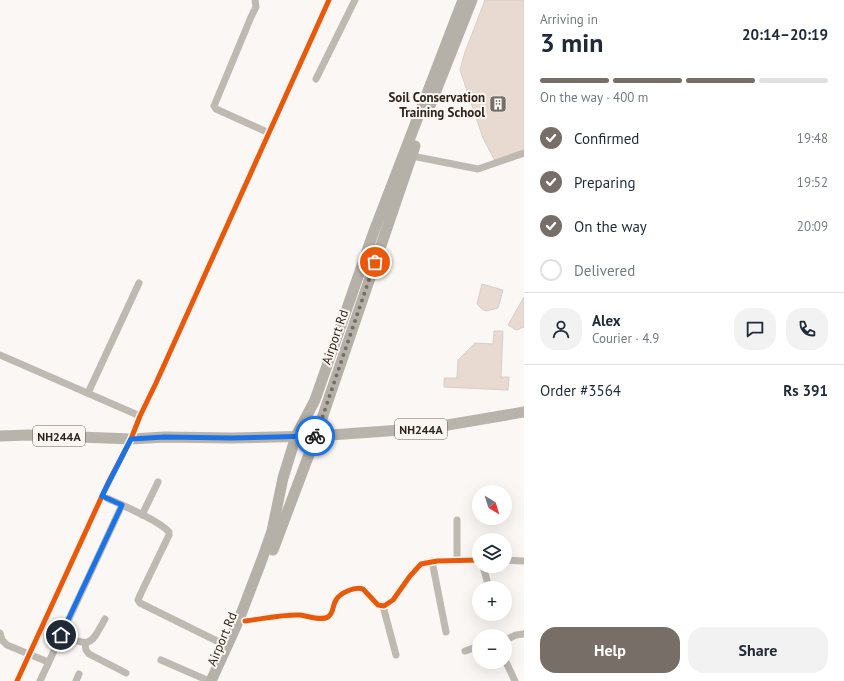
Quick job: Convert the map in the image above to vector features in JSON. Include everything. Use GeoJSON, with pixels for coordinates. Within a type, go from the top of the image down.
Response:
{"type":"FeatureCollection","features":[{"type":"Feature","properties":{"kind":"highway","name":"NH244A"},"geometry":{"type":"LineString","coordinates":[[0,436],[28,435],[131,439],[165,437],[231,438],[316,436],[430,428],[524,412]]}},
{"type":"Feature","properties":{"kind":"main road"},"geometry":{"type":"LineString","coordinates":[[210,681],[238,622],[272,531],[283,478],[296,436],[315,400],[374,234],[463,0]]}},
{"type":"Feature","properties":{"kind":"main road","name":"Airport Rd"},"geometry":{"type":"LineString","coordinates":[[219,681],[245,621],[316,436],[412,156],[441,76],[472,0]]}},
{"type":"Feature","properties":{"kind":"street"},"geometry":{"type":"LineString","coordinates":[[255,0],[256,10],[251,17],[214,106],[216,109],[269,132]]}},
{"type":"Feature","properties":{"kind":"street"},"geometry":{"type":"LineString","coordinates":[[17,681],[32,655],[102,496],[131,439],[140,416],[329,0]]}},
{"type":"Feature","properties":{"kind":"street"},"geometry":{"type":"LineString","coordinates":[[316,79],[355,0]]}},
{"type":"Feature","properties":{"kind":"street"},"geometry":{"type":"LineString","coordinates":[[412,156],[478,169],[524,153]]}},
{"type":"Feature","properties":{"kind":"street"},"geometry":{"type":"LineString","coordinates":[[88,393],[139,283]]}},
{"type":"Feature","properties":{"kind":"street"},"geometry":{"type":"LineString","coordinates":[[0,355],[140,416]]}},
{"type":"Feature","properties":{"kind":"street"},"geometry":{"type":"LineString","coordinates":[[142,515],[158,482]]}},
{"type":"Feature","properties":{"kind":"street"},"geometry":{"type":"LineString","coordinates":[[102,496],[142,515],[168,530],[169,534],[141,593],[139,602],[148,609],[189,626],[227,646]]}},
{"type":"Feature","properties":{"kind":"street"},"geometry":{"type":"LineString","coordinates":[[40,681],[46,661],[61,635],[122,505]]}},
{"type":"Feature","properties":{"kind":"street"},"geometry":{"type":"LineString","coordinates":[[457,520],[457,561]]}},
{"type":"Feature","properties":{"kind":"street"},"geometry":{"type":"LineString","coordinates":[[245,621],[299,615],[324,618],[328,617],[332,612],[338,597],[354,588],[362,589],[378,605],[383,606],[393,600],[417,567],[423,563],[432,561],[472,560]]}},
{"type":"Feature","properties":{"kind":"street"},"geometry":{"type":"LineString","coordinates":[[512,560],[524,561]]}},
{"type":"Feature","properties":{"kind":"street"},"geometry":{"type":"LineString","coordinates":[[432,561],[446,632]]}},
{"type":"Feature","properties":{"kind":"street"},"geometry":{"type":"LineString","coordinates":[[383,606],[396,655]]}},
{"type":"Feature","properties":{"kind":"street"},"geometry":{"type":"LineString","coordinates":[[61,635],[85,643],[94,638],[105,619]]}},
{"type":"Feature","properties":{"kind":"street"},"geometry":{"type":"LineString","coordinates":[[0,633],[2,640],[5,643],[46,661]]}},
{"type":"Feature","properties":{"kind":"street"},"geometry":{"type":"LineString","coordinates":[[512,637],[524,634]]}},
{"type":"Feature","properties":{"kind":"street"},"geometry":{"type":"LineString","coordinates":[[85,643],[86,650],[89,654],[126,673]]}},
{"type":"Feature","properties":{"kind":"street"},"geometry":{"type":"LineString","coordinates":[[465,651],[472,648]]}},
{"type":"Feature","properties":{"kind":"street"},"geometry":{"type":"LineString","coordinates":[[161,660],[210,681]]}},
{"type":"Feature","properties":{"kind":"street"},"geometry":{"type":"LineString","coordinates":[[509,669],[515,681]]}},
{"type":"Feature","properties":{"kind":"street"},"geometry":{"type":"LineString","coordinates":[[76,681],[79,674]]}},
{"type":"Feature","properties":{"kind":"building","name":"Soil Conservation Training School"},"geometry":{"type":"Polygon","coordinates":[[[485,0],[524,0],[524,153],[496,163],[483,138],[460,70],[465,52],[485,0]]]}},
{"type":"Feature","properties":{"kind":"building"},"geometry":{"type":"Polygon","coordinates":[[[482,284],[503,290],[498,308],[486,311],[477,304],[482,284]]]}},
{"type":"Feature","properties":{"kind":"building"},"geometry":{"type":"Polygon","coordinates":[[[524,297],[524,327],[516,330],[508,325],[524,297]]]}},
{"type":"Feature","properties":{"kind":"building"},"geometry":{"type":"Polygon","coordinates":[[[494,331],[503,331],[501,377],[509,377],[508,390],[444,387],[444,378],[457,378],[458,360],[475,343],[493,344],[494,331]]]}},
{"type":"Feature","properties":{"kind":"cycle path"},"geometry":{"type":"LineString","coordinates":[[17,681],[108,483],[131,439],[140,416],[329,0]]}},
{"type":"Feature","properties":{"kind":"cycle path"},"geometry":{"type":"LineString","coordinates":[[245,621],[293,615],[325,618],[331,614],[338,597],[356,588],[363,589],[378,605],[384,606],[393,600],[410,576],[421,564],[437,561],[472,560]]}},
{"type":"Feature","properties":{"kind":"way so far"},"geometry":{"type":"LineString","coordinates":[[315,436],[375,262]]}},
{"type":"Feature","properties":{"kind":"place","name":"Soil Conservation Training School"},"geometry":{"type":"Point","coordinates":[498,104]}},
{"type":"Feature","properties":{"kind":"route"},"geometry":{"type":"LineString","coordinates":[[61,635],[122,505],[102,496],[131,439],[165,437],[231,438],[315,436]]}}]}
